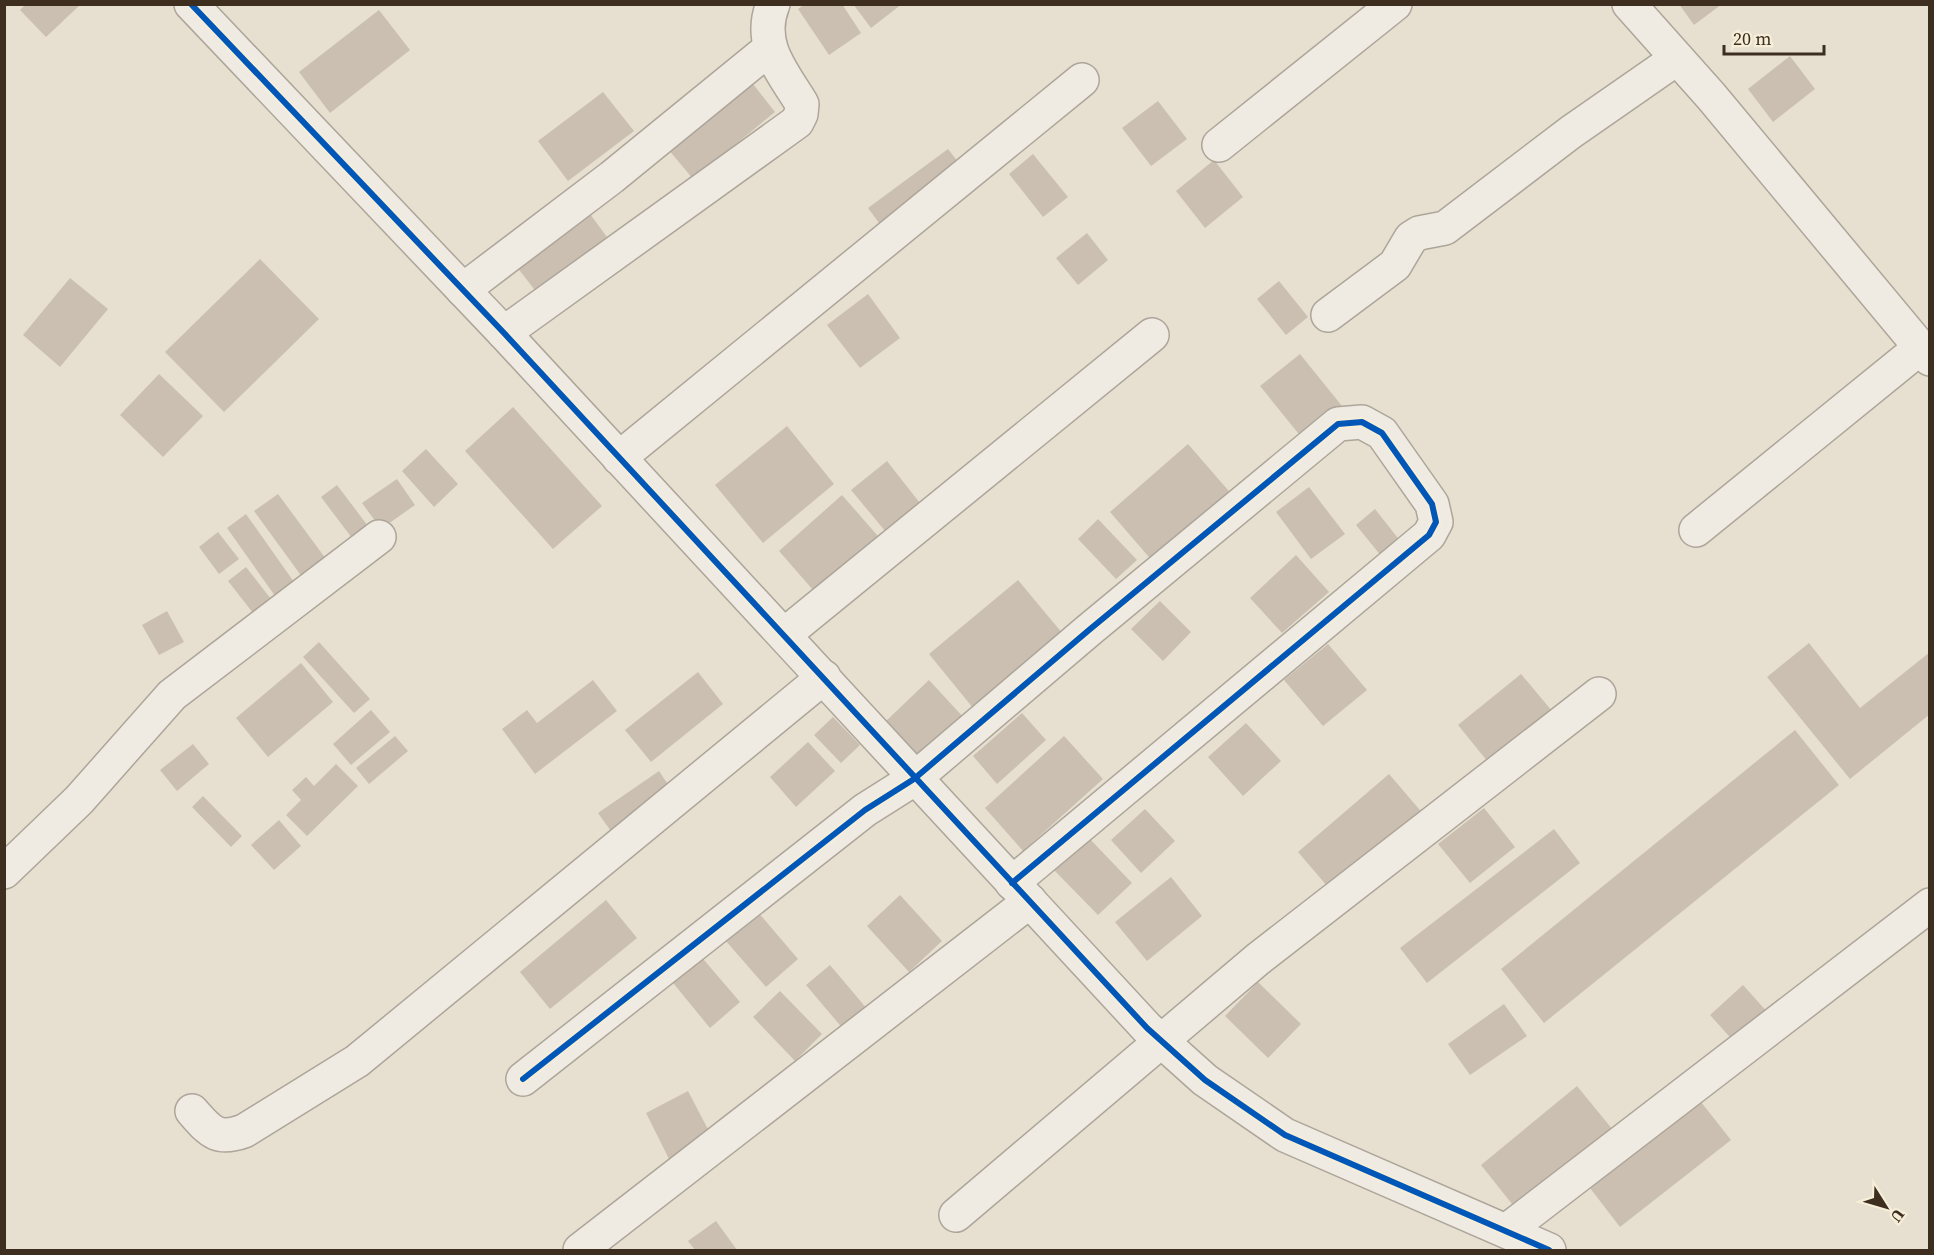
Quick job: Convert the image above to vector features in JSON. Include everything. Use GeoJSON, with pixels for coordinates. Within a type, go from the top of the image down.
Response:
{"type":"FeatureCollection","features":[{"type":"Feature","properties":{"kind":"street"},"geometry":{"type":"LineString","coordinates":[[192,4],[504,333],[824,677],[914,779],[1161,1040],[1205,1080],[1285,1135],[1549,1251]]}},
{"type":"Feature","properties":{"kind":"street"},"geometry":{"type":"LineString","coordinates":[[504,333],[797,122],[802,104],[769,49],[766,21],[773,4]]}},
{"type":"Feature","properties":{"kind":"street"},"geometry":{"type":"LineString","coordinates":[[1220,145],[1395,4]]}},
{"type":"Feature","properties":{"kind":"street"},"geometry":{"type":"LineString","coordinates":[[1629,4],[1711,96],[1925,353],[1696,530]]}},
{"type":"Feature","properties":{"kind":"street"},"geometry":{"type":"LineString","coordinates":[[463,290],[612,177],[769,49]]}},
{"type":"Feature","properties":{"kind":"street"},"geometry":{"type":"LineString","coordinates":[[1328,315],[1395,265],[1411,238],[1419,233],[1445,228],[1562,139],[1676,59]]}},
{"type":"Feature","properties":{"kind":"street"},"geometry":{"type":"LineString","coordinates":[[619,458],[1082,80]]}},
{"type":"Feature","properties":{"kind":"street"},"geometry":{"type":"LineString","coordinates":[[784,635],[1152,335]]}},
{"type":"Feature","properties":{"kind":"street"},"geometry":{"type":"LineString","coordinates":[[524,1079],[865,810],[914,779],[1089,630],[1338,424],[1362,422],[1382,433],[1432,504],[1436,522],[1429,534],[1021,892],[580,1251]]}},
{"type":"Feature","properties":{"kind":"street"},"geometry":{"type":"LineString","coordinates":[[4,872],[79,800],[172,695],[379,537]]}},
{"type":"Feature","properties":{"kind":"street"},"geometry":{"type":"LineString","coordinates":[[192,1111],[210,1131],[227,1137],[244,1131],[357,1061],[824,677]]}},
{"type":"Feature","properties":{"kind":"street"},"geometry":{"type":"LineString","coordinates":[[956,1215],[1258,959],[1599,694]]}},
{"type":"Feature","properties":{"kind":"street"},"geometry":{"type":"LineString","coordinates":[[1506,1231],[1929,905]]}},
{"type":"Feature","properties":{"kind":"building"},"geometry":{"type":"Polygon","coordinates":[[[26,4],[81,4],[46,37],[20,10],[26,4]]]}},
{"type":"Feature","properties":{"kind":"building"},"geometry":{"type":"Polygon","coordinates":[[[805,4],[842,4],[861,33],[829,55],[798,9],[805,4]]]}},
{"type":"Feature","properties":{"kind":"building"},"geometry":{"type":"Polygon","coordinates":[[[853,4],[902,4],[871,28],[853,4]]]}},
{"type":"Feature","properties":{"kind":"building"},"geometry":{"type":"Polygon","coordinates":[[[1679,4],[1722,4],[1694,25],[1679,4]]]}},
{"type":"Feature","properties":{"kind":"building"},"geometry":{"type":"Polygon","coordinates":[[[379,10],[410,50],[330,113],[299,72],[379,10]]]}},
{"type":"Feature","properties":{"kind":"building"},"geometry":{"type":"Polygon","coordinates":[[[1790,56],[1815,89],[1773,122],[1748,89],[1790,56]]]}},
{"type":"Feature","properties":{"kind":"building"},"geometry":{"type":"Polygon","coordinates":[[[746,75],[775,112],[693,179],[663,143],[746,75]]]}},
{"type":"Feature","properties":{"kind":"building"},"geometry":{"type":"Polygon","coordinates":[[[603,92],[634,131],[568,181],[538,141],[603,92]]]}},
{"type":"Feature","properties":{"kind":"building"},"geometry":{"type":"Polygon","coordinates":[[[1158,101],[1187,139],[1151,166],[1122,128],[1158,101]]]}},
{"type":"Feature","properties":{"kind":"building"},"geometry":{"type":"Polygon","coordinates":[[[948,149],[962,167],[882,227],[868,208],[948,149]]]}},
{"type":"Feature","properties":{"kind":"building"},"geometry":{"type":"Polygon","coordinates":[[[1033,154],[1068,197],[1043,217],[1009,174],[1033,154]]]}},
{"type":"Feature","properties":{"kind":"building"},"geometry":{"type":"Polygon","coordinates":[[[1214,160],[1243,197],[1205,228],[1176,191],[1214,160]]]}},
{"type":"Feature","properties":{"kind":"building"},"geometry":{"type":"Polygon","coordinates":[[[582,203],[615,248],[544,302],[510,258],[582,203]]]}},
{"type":"Feature","properties":{"kind":"building"},"geometry":{"type":"Polygon","coordinates":[[[1087,233],[1108,260],[1078,285],[1056,258],[1087,233]]]}},
{"type":"Feature","properties":{"kind":"building"},"geometry":{"type":"Polygon","coordinates":[[[260,259],[319,319],[224,412],[165,352],[260,259]]]}},
{"type":"Feature","properties":{"kind":"building"},"geometry":{"type":"Polygon","coordinates":[[[70,278],[108,309],[60,367],[23,335],[70,278]]]}},
{"type":"Feature","properties":{"kind":"building"},"geometry":{"type":"Polygon","coordinates":[[[1279,281],[1308,317],[1286,335],[1257,299],[1279,281]]]}},
{"type":"Feature","properties":{"kind":"building"},"geometry":{"type":"Polygon","coordinates":[[[868,294],[900,338],[860,368],[827,325],[868,294]]]}},
{"type":"Feature","properties":{"kind":"building"},"geometry":{"type":"Polygon","coordinates":[[[1300,354],[1342,406],[1302,438],[1260,386],[1300,354]]]}},
{"type":"Feature","properties":{"kind":"building"},"geometry":{"type":"Polygon","coordinates":[[[159,374],[203,416],[163,457],[120,415],[159,374]]]}},
{"type":"Feature","properties":{"kind":"building"},"geometry":{"type":"Polygon","coordinates":[[[513,407],[602,506],[553,549],[465,451],[513,407]]]}},
{"type":"Feature","properties":{"kind":"building"},"geometry":{"type":"Polygon","coordinates":[[[787,426],[834,484],[763,543],[715,485],[787,426]]]}},
{"type":"Feature","properties":{"kind":"building"},"geometry":{"type":"Polygon","coordinates":[[[1188,444],[1234,497],[1155,564],[1110,512],[1188,444]]]}},
{"type":"Feature","properties":{"kind":"building"},"geometry":{"type":"Polygon","coordinates":[[[426,449],[458,484],[434,507],[402,471],[426,449]]]}},
{"type":"Feature","properties":{"kind":"building"},"geometry":{"type":"Polygon","coordinates":[[[887,461],[930,516],[896,544],[851,490],[887,461]]]}},
{"type":"Feature","properties":{"kind":"building"},"geometry":{"type":"Polygon","coordinates":[[[397,479],[415,505],[381,529],[362,503],[397,479]]]}},
{"type":"Feature","properties":{"kind":"building"},"geometry":{"type":"Polygon","coordinates":[[[337,485],[374,534],[358,546],[321,497],[337,485]]]}},
{"type":"Feature","properties":{"kind":"building"},"geometry":{"type":"Polygon","coordinates":[[[1309,487],[1345,534],[1311,559],[1276,512],[1309,487]]]}},
{"type":"Feature","properties":{"kind":"building"},"geometry":{"type":"Polygon","coordinates":[[[278,494],[329,563],[305,581],[254,511],[278,494]]]}},
{"type":"Feature","properties":{"kind":"building"},"geometry":{"type":"Polygon","coordinates":[[[842,495],[884,543],[820,598],[779,551],[842,495]]]}},
{"type":"Feature","properties":{"kind":"building"},"geometry":{"type":"Polygon","coordinates":[[[1375,509],[1401,542],[1382,557],[1356,525],[1375,509]]]}},
{"type":"Feature","properties":{"kind":"building"},"geometry":{"type":"Polygon","coordinates":[[[246,514],[294,582],[275,596],[227,528],[246,514]]]}},
{"type":"Feature","properties":{"kind":"building"},"geometry":{"type":"Polygon","coordinates":[[[1098,519],[1137,560],[1116,579],[1078,539],[1098,519]]]}},
{"type":"Feature","properties":{"kind":"building"},"geometry":{"type":"Polygon","coordinates":[[[218,532],[239,559],[219,574],[199,547],[218,532]]]}},
{"type":"Feature","properties":{"kind":"building"},"geometry":{"type":"Polygon","coordinates":[[[1296,555],[1329,592],[1282,633],[1250,598],[1296,555]]]}},
{"type":"Feature","properties":{"kind":"building"},"geometry":{"type":"Polygon","coordinates":[[[246,567],[271,599],[253,613],[228,581],[246,567]]]}},
{"type":"Feature","properties":{"kind":"building"},"geometry":{"type":"Polygon","coordinates":[[[1018,580],[1063,634],[973,708],[929,654],[1018,580]]]}},
{"type":"Feature","properties":{"kind":"building"},"geometry":{"type":"Polygon","coordinates":[[[1160,601],[1191,632],[1163,661],[1131,629],[1160,601]]]}},
{"type":"Feature","properties":{"kind":"building"},"geometry":{"type":"Polygon","coordinates":[[[167,611],[184,642],[159,655],[142,625],[167,611]]]}},
{"type":"Feature","properties":{"kind":"building"},"geometry":{"type":"Polygon","coordinates":[[[319,642],[370,699],[354,713],[303,657],[319,642]]]}},
{"type":"Feature","properties":{"kind":"building"},"geometry":{"type":"Polygon","coordinates":[[[1809,643],[1860,708],[1930,652],[1930,714],[1850,779],[1767,677],[1809,643]]]}},
{"type":"Feature","properties":{"kind":"building"},"geometry":{"type":"Polygon","coordinates":[[[1328,644],[1367,690],[1323,726],[1284,680],[1328,644]]]}},
{"type":"Feature","properties":{"kind":"building"},"geometry":{"type":"Polygon","coordinates":[[[301,663],[333,702],[268,757],[236,718],[301,663]]]}},
{"type":"Feature","properties":{"kind":"building"},"geometry":{"type":"Polygon","coordinates":[[[698,672],[723,704],[651,762],[625,730],[698,672]]]}},
{"type":"Feature","properties":{"kind":"building"},"geometry":{"type":"Polygon","coordinates":[[[1521,674],[1552,711],[1488,762],[1458,725],[1521,674]]]}},
{"type":"Feature","properties":{"kind":"building"},"geometry":{"type":"Polygon","coordinates":[[[593,680],[617,711],[535,774],[502,729],[527,710],[537,723],[593,680]]]}},
{"type":"Feature","properties":{"kind":"building"},"geometry":{"type":"Polygon","coordinates":[[[929,680],[964,718],[919,760],[884,723],[929,680]]]}},
{"type":"Feature","properties":{"kind":"building"},"geometry":{"type":"Polygon","coordinates":[[[371,710],[390,732],[351,765],[333,744],[371,710]]]}},
{"type":"Feature","properties":{"kind":"building"},"geometry":{"type":"Polygon","coordinates":[[[1022,713],[1046,740],[997,784],[973,756],[1022,713]]]}},
{"type":"Feature","properties":{"kind":"building"},"geometry":{"type":"Polygon","coordinates":[[[833,717],[860,745],[841,763],[814,735],[833,717]]]}},
{"type":"Feature","properties":{"kind":"building"},"geometry":{"type":"Polygon","coordinates":[[[1246,723],[1281,761],[1243,796],[1208,757],[1246,723]]]}},
{"type":"Feature","properties":{"kind":"building"},"geometry":{"type":"Polygon","coordinates":[[[1795,730],[1839,785],[1544,1023],[1501,969],[1795,730]]]}},
{"type":"Feature","properties":{"kind":"building"},"geometry":{"type":"Polygon","coordinates":[[[395,736],[408,751],[369,784],[356,768],[395,736]]]}},
{"type":"Feature","properties":{"kind":"building"},"geometry":{"type":"Polygon","coordinates":[[[1064,736],[1103,779],[1023,851],[985,808],[1064,736]]]}},
{"type":"Feature","properties":{"kind":"building"},"geometry":{"type":"Polygon","coordinates":[[[808,742],[835,771],[796,807],[770,777],[808,742]]]}},
{"type":"Feature","properties":{"kind":"building"},"geometry":{"type":"Polygon","coordinates":[[[193,744],[209,764],[177,791],[160,770],[193,744]]]}},
{"type":"Feature","properties":{"kind":"building"},"geometry":{"type":"Polygon","coordinates":[[[336,764],[358,786],[307,836],[286,815],[301,800],[292,790],[306,777],[314,786],[336,764]]]}},
{"type":"Feature","properties":{"kind":"building"},"geometry":{"type":"Polygon","coordinates":[[[659,771],[675,795],[615,837],[598,813],[659,771]]]}},
{"type":"Feature","properties":{"kind":"building"},"geometry":{"type":"Polygon","coordinates":[[[1389,774],[1425,816],[1334,894],[1298,852],[1389,774]]]}},
{"type":"Feature","properties":{"kind":"building"},"geometry":{"type":"Polygon","coordinates":[[[203,796],[242,836],[231,847],[192,807],[203,796]]]}},
{"type":"Feature","properties":{"kind":"building"},"geometry":{"type":"Polygon","coordinates":[[[1484,808],[1515,847],[1470,883],[1438,844],[1484,808]]]}},
{"type":"Feature","properties":{"kind":"building"},"geometry":{"type":"Polygon","coordinates":[[[1145,809],[1175,841],[1141,873],[1111,840],[1145,809]]]}},
{"type":"Feature","properties":{"kind":"building"},"geometry":{"type":"Polygon","coordinates":[[[279,820],[301,846],[274,870],[251,845],[279,820]]]}},
{"type":"Feature","properties":{"kind":"building"},"geometry":{"type":"Polygon","coordinates":[[[1554,829],[1580,863],[1427,983],[1400,948],[1554,829]]]}},
{"type":"Feature","properties":{"kind":"building"},"geometry":{"type":"Polygon","coordinates":[[[1087,836],[1132,883],[1098,915],[1053,869],[1087,836]]]}},
{"type":"Feature","properties":{"kind":"building"},"geometry":{"type":"Polygon","coordinates":[[[1171,877],[1202,916],[1147,961],[1115,922],[1171,877]]]}},
{"type":"Feature","properties":{"kind":"building"},"geometry":{"type":"Polygon","coordinates":[[[900,895],[942,941],[909,972],[867,926],[900,895]]]}},
{"type":"Feature","properties":{"kind":"building"},"geometry":{"type":"Polygon","coordinates":[[[606,900],[637,938],[550,1009],[520,972],[606,900]]]}},
{"type":"Feature","properties":{"kind":"building"},"geometry":{"type":"Polygon","coordinates":[[[757,911],[798,959],[766,987],[725,940],[757,911]]]}},
{"type":"Feature","properties":{"kind":"building"},"geometry":{"type":"Polygon","coordinates":[[[698,953],[740,1002],[710,1028],[669,978],[698,953]]]}},
{"type":"Feature","properties":{"kind":"building"},"geometry":{"type":"Polygon","coordinates":[[[830,965],[873,1016],[849,1036],[806,985],[830,965]]]}},
{"type":"Feature","properties":{"kind":"building"},"geometry":{"type":"Polygon","coordinates":[[[1258,982],[1301,1024],[1268,1058],[1225,1016],[1258,982]]]}},
{"type":"Feature","properties":{"kind":"building"},"geometry":{"type":"Polygon","coordinates":[[[1743,985],[1770,1015],[1737,1045],[1710,1015],[1743,985]]]}},
{"type":"Feature","properties":{"kind":"building"},"geometry":{"type":"Polygon","coordinates":[[[780,991],[822,1034],[795,1061],[753,1017],[780,991]]]}},
{"type":"Feature","properties":{"kind":"building"},"geometry":{"type":"Polygon","coordinates":[[[1504,1004],[1527,1036],[1470,1075],[1448,1044],[1504,1004]]]}},
{"type":"Feature","properties":{"kind":"building"},"geometry":{"type":"Polygon","coordinates":[[[1577,1086],[1613,1130],[1516,1209],[1481,1165],[1577,1086]]]}},
{"type":"Feature","properties":{"kind":"building"},"geometry":{"type":"Polygon","coordinates":[[[688,1091],[712,1137],[669,1159],[646,1113],[688,1091]]]}},
{"type":"Feature","properties":{"kind":"building"},"geometry":{"type":"Polygon","coordinates":[[[1701,1102],[1731,1140],[1620,1227],[1590,1188],[1701,1102]]]}},
{"type":"Feature","properties":{"kind":"building"},"geometry":{"type":"Polygon","coordinates":[[[716,1221],[737,1250],[695,1250],[688,1241],[716,1221]]]}},
{"type":"Feature","properties":{"kind":"cycle path"},"geometry":{"type":"LineString","coordinates":[[191,4],[504,333],[1147,1028],[1205,1080],[1285,1135],[1549,1250]]}},
{"type":"Feature","properties":{"kind":"cycle path"},"geometry":{"type":"LineString","coordinates":[[523,1079],[865,810],[914,779],[1089,630],[1338,424],[1362,422],[1382,433],[1432,504],[1436,522],[1429,535],[1012,883]]}}]}
